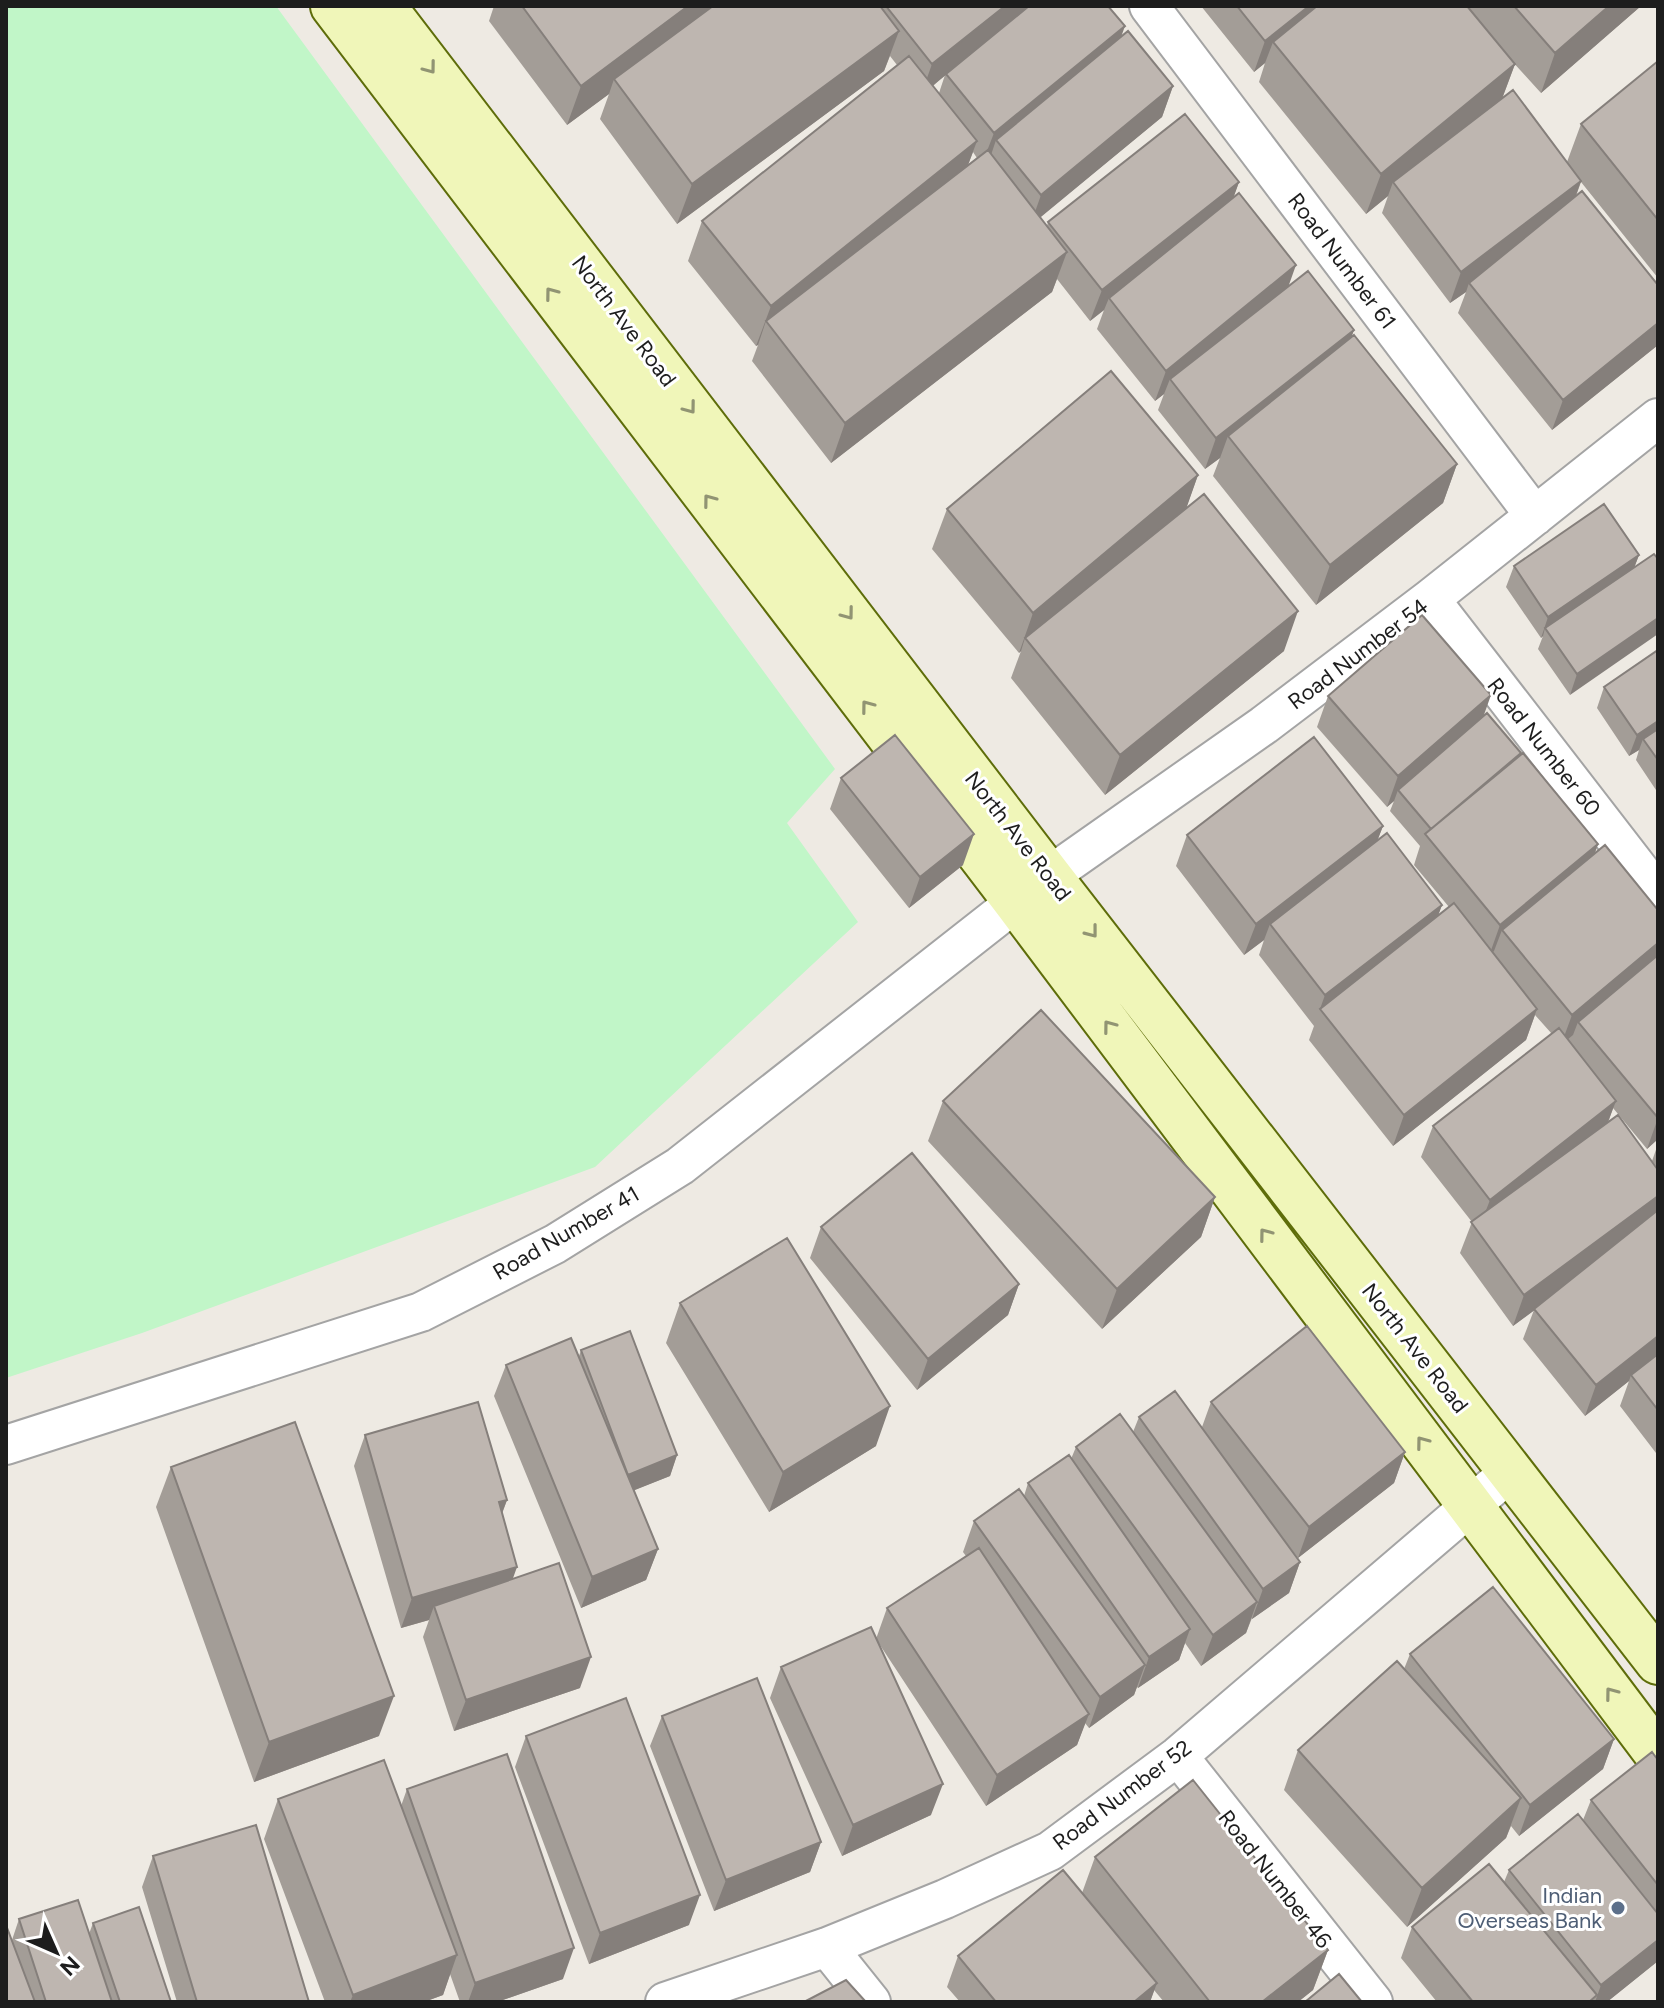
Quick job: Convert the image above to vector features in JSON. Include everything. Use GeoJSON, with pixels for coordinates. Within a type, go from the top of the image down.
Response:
{"type":"FeatureCollection","features":[{"type":"Feature","properties":{"kind":"street"},"geometry":{"type":"LineString","coordinates":[[333,6],[1032,889],[1468,1504],[1658,1755]]}},
{"type":"Feature","properties":{"kind":"street","name":"North Ave Road"},"geometry":{"type":"LineString","coordinates":[[383,6],[1032,889],[1510,1472],[1658,1662]]}},
{"type":"Feature","properties":{"kind":"street","name":"Road Number 61"},"geometry":{"type":"LineString","coordinates":[[1149,6],[1535,516]]}},
{"type":"Feature","properties":{"kind":"street","name":"Road Number 54"},"geometry":{"type":"LineString","coordinates":[[1032,889],[1264,725],[1430,599],[1658,418]]}},
{"type":"Feature","properties":{"kind":"street","name":"Road Number 60"},"geometry":{"type":"LineString","coordinates":[[1430,599],[1658,894]]}},
{"type":"Feature","properties":{"kind":"street","name":"Road Number 41"},"geometry":{"type":"LineString","coordinates":[[6,1445],[421,1312],[555,1244],[680,1166],[1032,889]]}},
{"type":"Feature","properties":{"kind":"street","name":"Road Number 52"},"geometry":{"type":"LineString","coordinates":[[665,2002],[827,1947],[945,1899],[1050,1851],[1178,1756],[1468,1504],[1510,1472]]}},
{"type":"Feature","properties":{"kind":"street","name":"Road Number 46"},"geometry":{"type":"LineString","coordinates":[[1178,1756],[1373,2002]]}},
{"type":"Feature","properties":{"kind":"street"},"geometry":{"type":"LineString","coordinates":[[827,1947],[871,2002]]}},
{"type":"Feature","properties":{"kind":"green space"},"geometry":{"type":"Polygon","coordinates":[[[6,6],[276,6],[835,769],[787,823],[858,922],[595,1167],[142,1333],[6,1378],[6,6]]]}},
{"type":"Feature","properties":{"kind":"building"},"geometry":{"type":"Polygon","coordinates":[[[522,6],[688,6],[581,86],[522,6]]]}},
{"type":"Feature","properties":{"kind":"building"},"geometry":{"type":"Polygon","coordinates":[[[713,6],[880,6],[899,31],[692,184],[614,79],[713,6]]]}},
{"type":"Feature","properties":{"kind":"building"},"geometry":{"type":"Polygon","coordinates":[[[886,6],[1005,6],[932,64],[886,6]]]}},
{"type":"Feature","properties":{"kind":"building"},"geometry":{"type":"Polygon","coordinates":[[[1029,6],[1108,6],[1125,26],[994,133],[946,74],[1029,6]]]}},
{"type":"Feature","properties":{"kind":"building"},"geometry":{"type":"Polygon","coordinates":[[[1237,6],[1309,6],[1265,41],[1237,6]]]}},
{"type":"Feature","properties":{"kind":"building"},"geometry":{"type":"Polygon","coordinates":[[[1317,6],[1467,6],[1515,64],[1381,174],[1273,42],[1317,6]]]}},
{"type":"Feature","properties":{"kind":"building"},"geometry":{"type":"Polygon","coordinates":[[[1514,6],[1609,6],[1555,53],[1514,6]]]}},
{"type":"Feature","properties":{"kind":"building"},"geometry":{"type":"Polygon","coordinates":[[[1128,31],[1173,86],[1041,195],[996,140],[1128,31]]]}},
{"type":"Feature","properties":{"kind":"building"},"geometry":{"type":"Polygon","coordinates":[[[909,56],[977,141],[771,306],[702,221],[909,56]]]}},
{"type":"Feature","properties":{"kind":"building"},"geometry":{"type":"Polygon","coordinates":[[[1658,61],[1658,220],[1581,124],[1658,61]]]}},
{"type":"Feature","properties":{"kind":"building"},"geometry":{"type":"Polygon","coordinates":[[[1513,90],[1581,181],[1461,272],[1393,182],[1513,90]]]}},
{"type":"Feature","properties":{"kind":"building"},"geometry":{"type":"Polygon","coordinates":[[[1185,114],[1239,182],[1102,290],[1048,222],[1185,114]]]}},
{"type":"Feature","properties":{"kind":"building"},"geometry":{"type":"Polygon","coordinates":[[[988,150],[1067,252],[845,423],[766,321],[988,150]]]}},
{"type":"Feature","properties":{"kind":"building"},"geometry":{"type":"Polygon","coordinates":[[[1582,191],[1658,285],[1658,323],[1563,400],[1469,283],[1582,191]]]}},
{"type":"Feature","properties":{"kind":"building"},"geometry":{"type":"Polygon","coordinates":[[[1239,193],[1296,265],[1166,371],[1109,298],[1239,193]]]}},
{"type":"Feature","properties":{"kind":"building"},"geometry":{"type":"Polygon","coordinates":[[[1308,271],[1354,330],[1216,438],[1170,379],[1308,271]]]}},
{"type":"Feature","properties":{"kind":"building"},"geometry":{"type":"Polygon","coordinates":[[[1354,335],[1457,464],[1330,565],[1228,436],[1354,335]]]}},
{"type":"Feature","properties":{"kind":"building"},"geometry":{"type":"Polygon","coordinates":[[[1111,371],[1198,475],[1033,613],[947,509],[1111,371]]]}},
{"type":"Feature","properties":{"kind":"building"},"geometry":{"type":"Polygon","coordinates":[[[1204,494],[1298,611],[1120,755],[1025,638],[1204,494]]]}},
{"type":"Feature","properties":{"kind":"building"},"geometry":{"type":"Polygon","coordinates":[[[1604,504],[1639,555],[1548,617],[1514,566],[1604,504]]]}},
{"type":"Feature","properties":{"kind":"building"},"geometry":{"type":"Polygon","coordinates":[[[1654,554],[1658,559],[1658,618],[1577,674],[1545,628],[1654,554]]]}},
{"type":"Feature","properties":{"kind":"building"},"geometry":{"type":"Polygon","coordinates":[[[1422,615],[1491,695],[1398,776],[1328,696],[1422,615]]]}},
{"type":"Feature","properties":{"kind":"building"},"geometry":{"type":"Polygon","coordinates":[[[1658,650],[1658,721],[1637,735],[1604,687],[1658,650]]]}},
{"type":"Feature","properties":{"kind":"building"},"geometry":{"type":"Polygon","coordinates":[[[1487,713],[1521,753],[1431,829],[1398,790],[1487,713]]]}},
{"type":"Feature","properties":{"kind":"building"},"geometry":{"type":"Polygon","coordinates":[[[1658,729],[1658,760],[1643,739],[1658,729]]]}},
{"type":"Feature","properties":{"kind":"building"},"geometry":{"type":"Polygon","coordinates":[[[895,735],[974,834],[920,877],[841,778],[895,735]]]}},
{"type":"Feature","properties":{"kind":"building"},"geometry":{"type":"Polygon","coordinates":[[[1314,737],[1383,826],[1256,924],[1187,835],[1314,737]]]}},
{"type":"Feature","properties":{"kind":"building"},"geometry":{"type":"Polygon","coordinates":[[[1523,753],[1598,844],[1500,925],[1425,834],[1523,753]]]}},
{"type":"Feature","properties":{"kind":"building"},"geometry":{"type":"Polygon","coordinates":[[[1387,833],[1442,905],[1325,995],[1270,924],[1387,833]]]}},
{"type":"Feature","properties":{"kind":"building"},"geometry":{"type":"Polygon","coordinates":[[[1605,845],[1658,910],[1658,943],[1572,1015],[1502,930],[1605,845]]]}},
{"type":"Feature","properties":{"kind":"building"},"geometry":{"type":"Polygon","coordinates":[[[1454,903],[1537,1009],[1404,1115],[1320,1009],[1454,903]]]}},
{"type":"Feature","properties":{"kind":"building"},"geometry":{"type":"Polygon","coordinates":[[[1658,955],[1658,1118],[1578,1022],[1658,955]]]}},
{"type":"Feature","properties":{"kind":"building"},"geometry":{"type":"Polygon","coordinates":[[[1041,1010],[1215,1197],[1117,1289],[943,1101],[1041,1010]]]}},
{"type":"Feature","properties":{"kind":"building"},"geometry":{"type":"Polygon","coordinates":[[[1559,1028],[1616,1101],[1490,1200],[1433,1126],[1559,1028]]]}},
{"type":"Feature","properties":{"kind":"building"},"geometry":{"type":"Polygon","coordinates":[[[1618,1115],[1658,1170],[1658,1196],[1524,1295],[1471,1222],[1618,1115]]]}},
{"type":"Feature","properties":{"kind":"building"},"geometry":{"type":"Polygon","coordinates":[[[912,1153],[1019,1284],[928,1359],[821,1227],[912,1153]]]}},
{"type":"Feature","properties":{"kind":"building"},"geometry":{"type":"Polygon","coordinates":[[[1658,1210],[1658,1336],[1596,1385],[1534,1309],[1658,1210]]]}},
{"type":"Feature","properties":{"kind":"building"},"geometry":{"type":"Polygon","coordinates":[[[787,1238],[890,1406],[783,1472],[680,1303],[787,1238]]]}},
{"type":"Feature","properties":{"kind":"building"},"geometry":{"type":"Polygon","coordinates":[[[1307,1326],[1405,1452],[1309,1527],[1211,1402],[1307,1326]]]}},
{"type":"Feature","properties":{"kind":"building"},"geometry":{"type":"Polygon","coordinates":[[[630,1331],[677,1455],[628,1475],[581,1350],[630,1331]]]}},
{"type":"Feature","properties":{"kind":"building"},"geometry":{"type":"Polygon","coordinates":[[[571,1338],[658,1549],[592,1577],[506,1365],[571,1338]]]}},
{"type":"Feature","properties":{"kind":"building"},"geometry":{"type":"Polygon","coordinates":[[[1658,1354],[1658,1410],[1631,1375],[1658,1354]]]}},
{"type":"Feature","properties":{"kind":"building"},"geometry":{"type":"Polygon","coordinates":[[[1175,1391],[1300,1562],[1263,1589],[1139,1417],[1175,1391]]]}},
{"type":"Feature","properties":{"kind":"building"},"geometry":{"type":"Polygon","coordinates":[[[478,1402],[507,1500],[499,1502],[517,1567],[412,1598],[365,1435],[478,1402]]]}},
{"type":"Feature","properties":{"kind":"building"},"geometry":{"type":"Polygon","coordinates":[[[1120,1414],[1257,1602],[1213,1635],[1076,1447],[1120,1414]]]}},
{"type":"Feature","properties":{"kind":"building"},"geometry":{"type":"Polygon","coordinates":[[[295,1422],[394,1696],[269,1742],[171,1467],[295,1422]]]}},
{"type":"Feature","properties":{"kind":"building"},"geometry":{"type":"Polygon","coordinates":[[[1069,1455],[1190,1629],[1149,1657],[1028,1483],[1069,1455]]]}},
{"type":"Feature","properties":{"kind":"building"},"geometry":{"type":"Polygon","coordinates":[[[1019,1489],[1145,1665],[1100,1697],[974,1521],[1019,1489]]]}},
{"type":"Feature","properties":{"kind":"building"},"geometry":{"type":"Polygon","coordinates":[[[979,1548],[1089,1714],[997,1775],[887,1608],[979,1548]]]}},
{"type":"Feature","properties":{"kind":"building"},"geometry":{"type":"Polygon","coordinates":[[[559,1563],[591,1657],[466,1700],[434,1606],[559,1563]]]}},
{"type":"Feature","properties":{"kind":"building"},"geometry":{"type":"Polygon","coordinates":[[[1493,1587],[1614,1739],[1530,1805],[1410,1654],[1493,1587]]]}},
{"type":"Feature","properties":{"kind":"building"},"geometry":{"type":"Polygon","coordinates":[[[871,1627],[943,1784],[853,1825],[781,1667],[871,1627]]]}},
{"type":"Feature","properties":{"kind":"building"},"geometry":{"type":"Polygon","coordinates":[[[1397,1661],[1521,1798],[1422,1888],[1298,1750],[1397,1661]]]}},
{"type":"Feature","properties":{"kind":"building"},"geometry":{"type":"Polygon","coordinates":[[[757,1678],[821,1842],[726,1880],[662,1716],[757,1678]]]}},
{"type":"Feature","properties":{"kind":"building"},"geometry":{"type":"Polygon","coordinates":[[[626,1698],[700,1895],[600,1933],[526,1736],[626,1698]]]}},
{"type":"Feature","properties":{"kind":"building"},"geometry":{"type":"Polygon","coordinates":[[[1652,1752],[1658,1760],[1658,1885],[1591,1800],[1652,1752]]]}},
{"type":"Feature","properties":{"kind":"building"},"geometry":{"type":"Polygon","coordinates":[[[507,1754],[574,1948],[475,1983],[407,1789],[507,1754]]]}},
{"type":"Feature","properties":{"kind":"building"},"geometry":{"type":"Polygon","coordinates":[[[384,1760],[457,1955],[353,1995],[278,1799],[384,1760]]]}},
{"type":"Feature","properties":{"kind":"building"},"geometry":{"type":"Polygon","coordinates":[[[1193,1780],[1328,1950],[1262,2002],[1210,2002],[1095,1857],[1193,1780]]]}},
{"type":"Feature","properties":{"kind":"building"},"geometry":{"type":"Polygon","coordinates":[[[1578,1814],[1658,1914],[1658,1940],[1601,1985],[1509,1870],[1578,1814]]]}},
{"type":"Feature","properties":{"kind":"building"},"geometry":{"type":"Polygon","coordinates":[[[256,1825],[309,2002],[197,2002],[153,1856],[256,1825]]]}},
{"type":"Feature","properties":{"kind":"building"},"geometry":{"type":"Polygon","coordinates":[[[1489,1864],[1597,1995],[1589,2002],[1473,2002],[1412,1927],[1489,1864]]]}},
{"type":"Feature","properties":{"kind":"building"},"geometry":{"type":"Polygon","coordinates":[[[1063,1870],[1157,1983],[1134,2002],[996,2002],[958,1956],[1063,1870]]]}},
{"type":"Feature","properties":{"kind":"building"},"geometry":{"type":"Polygon","coordinates":[[[78,1900],[112,2002],[46,2002],[19,1919],[78,1900]]]}},
{"type":"Feature","properties":{"kind":"building"},"geometry":{"type":"Polygon","coordinates":[[[139,1907],[171,2002],[120,2002],[93,1923],[139,1907]]]}},
{"type":"Feature","properties":{"kind":"building"},"geometry":{"type":"Polygon","coordinates":[[[6,1925],[35,2002],[6,2002],[6,1925]]]}},
{"type":"Feature","properties":{"kind":"building"},"geometry":{"type":"Polygon","coordinates":[[[1339,1974],[1362,2002],[1305,2002],[1339,1974]]]}},
{"type":"Feature","properties":{"kind":"building"},"geometry":{"type":"Polygon","coordinates":[[[846,1980],[866,2002],[804,2002],[846,1980]]]}},
{"type":"Feature","properties":{"kind":"place","name":"Indian Overseas Bank"},"geometry":{"type":"Point","coordinates":[1618,1908]}}]}
